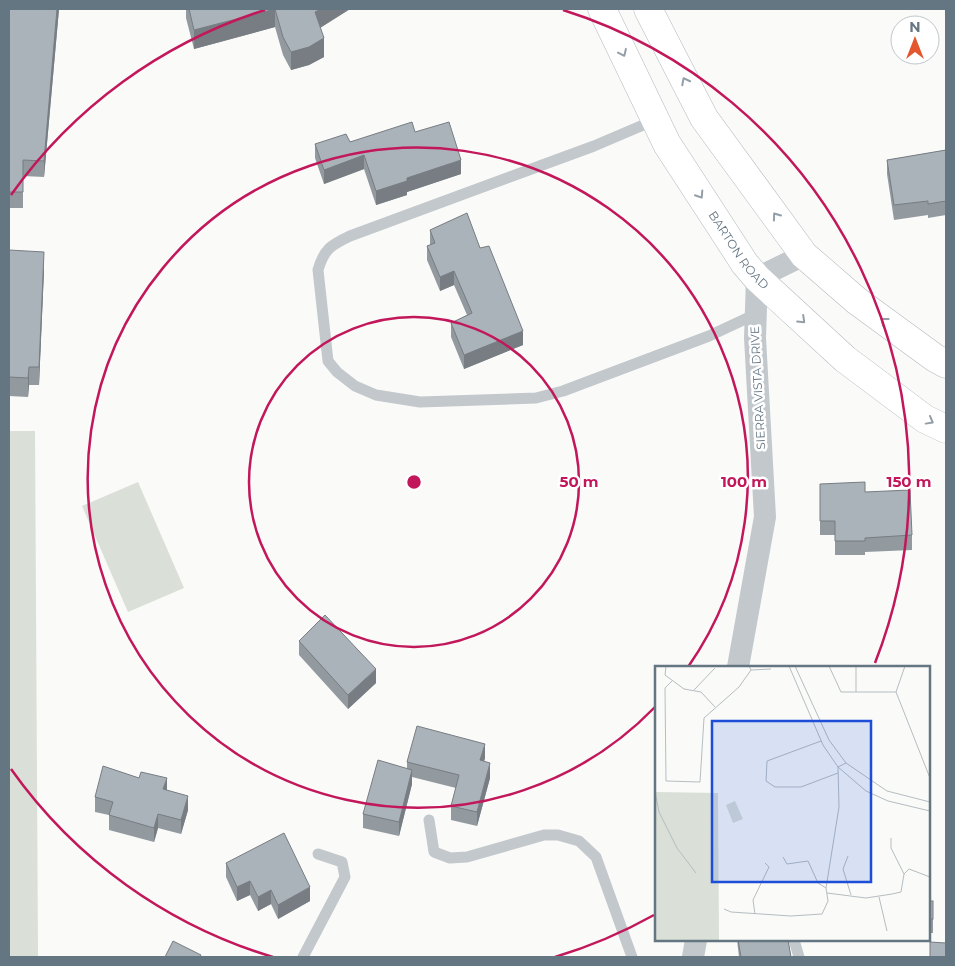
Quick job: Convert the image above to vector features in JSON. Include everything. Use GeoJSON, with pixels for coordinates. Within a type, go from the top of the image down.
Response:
{"type":"FeatureCollection","features":[{"type":"Feature","properties":{"kind":"main road","name":"BARTON ROAD"},"geometry":{"type":"LineString","coordinates":[[602,9],[666,144],[745,264],[757,278],[845,359],[926,419],[946,429]]}},
{"type":"Feature","properties":{"kind":"main road"},"geometry":{"type":"LineString","coordinates":[[648,9],[704,118],[804,255],[857,301],[946,364]]}},
{"type":"Feature","properties":{"kind":"street"},"geometry":{"type":"LineString","coordinates":[[757,278],[804,255]]}},
{"type":"Feature","properties":{"kind":"street","name":"SIERRA VISTA DRIVE"},"geometry":{"type":"LineString","coordinates":[[738,666],[765,517],[755,338],[757,278]]}},
{"type":"Feature","properties":{"kind":"street"},"geometry":{"type":"LineString","coordinates":[[693,957],[696,941]]}},
{"type":"Feature","properties":{"kind":"lane"},"geometry":{"type":"LineString","coordinates":[[655,120],[594,146],[332,244],[322,257],[318,270],[328,361],[337,372],[355,386],[376,395],[420,402],[536,398],[563,391],[709,336],[756,314]]}},
{"type":"Feature","properties":{"kind":"lane"},"geometry":{"type":"LineString","coordinates":[[429,820],[434,852],[450,858],[467,857],[544,835],[558,835],[579,841],[596,857],[632,957]]}},
{"type":"Feature","properties":{"kind":"lane"},"geometry":{"type":"LineString","coordinates":[[303,957],[345,877],[342,862],[318,854]]}},
{"type":"Feature","properties":{"kind":"lane"},"geometry":{"type":"LineString","coordinates":[[794,941],[799,957]]}},
{"type":"Feature","properties":{"kind":"shaded area"},"geometry":{"type":"Polygon","coordinates":[[[9,431],[35,431],[38,957],[9,957],[9,431]]]}},
{"type":"Feature","properties":{"kind":"shaded area"},"geometry":{"type":"Polygon","coordinates":[[[138,482],[184,588],[128,612],[82,506],[138,482]]]}},
{"type":"Feature","properties":{"kind":"building"},"geometry":{"type":"Polygon","coordinates":[[[9,9],[57,9],[44,161],[23,160],[23,192],[9,192],[9,9]]]}},
{"type":"Feature","properties":{"kind":"building"},"geometry":{"type":"Polygon","coordinates":[[[189,9],[275,9],[194,30],[189,9]]]}},
{"type":"Feature","properties":{"kind":"building"},"geometry":{"type":"Polygon","coordinates":[[[275,9],[321,9],[315,12],[324,38],[309,47],[291,52],[283,37],[275,9]]]}},
{"type":"Feature","properties":{"kind":"building"},"geometry":{"type":"Polygon","coordinates":[[[412,122],[415,132],[449,122],[461,160],[407,178],[407,181],[376,191],[364,155],[324,170],[315,144],[346,134],[350,142],[412,122]]]}},
{"type":"Feature","properties":{"kind":"building"},"geometry":{"type":"Polygon","coordinates":[[[946,150],[946,201],[928,204],[928,201],[894,205],[887,160],[946,150]]]}},
{"type":"Feature","properties":{"kind":"building"},"geometry":{"type":"Polygon","coordinates":[[[467,213],[480,248],[489,246],[523,331],[464,355],[451,323],[472,313],[454,271],[440,277],[427,246],[435,243],[430,230],[467,213]]]}},
{"type":"Feature","properties":{"kind":"building"},"geometry":{"type":"Polygon","coordinates":[[[9,250],[44,252],[39,367],[29,367],[28,378],[9,377],[9,250]]]}},
{"type":"Feature","properties":{"kind":"building"},"geometry":{"type":"Polygon","coordinates":[[[865,482],[865,492],[910,490],[912,535],[865,538],[865,541],[835,541],[835,521],[820,521],[820,484],[865,482]]]}},
{"type":"Feature","properties":{"kind":"building"},"geometry":{"type":"Polygon","coordinates":[[[325,615],[376,669],[348,695],[299,641],[325,615]]]}},
{"type":"Feature","properties":{"kind":"building"},"geometry":{"type":"Polygon","coordinates":[[[417,726],[485,744],[480,760],[490,763],[477,812],[451,806],[459,775],[407,762],[417,726]]]}},
{"type":"Feature","properties":{"kind":"building"},"geometry":{"type":"Polygon","coordinates":[[[378,760],[412,770],[399,822],[363,814],[378,760]]]}},
{"type":"Feature","properties":{"kind":"building"},"geometry":{"type":"Polygon","coordinates":[[[103,766],[139,778],[141,772],[167,778],[163,789],[188,796],[181,820],[158,814],[154,828],[109,815],[113,802],[95,797],[103,766]]]}},
{"type":"Feature","properties":{"kind":"building"},"geometry":{"type":"Polygon","coordinates":[[[284,833],[310,887],[278,905],[271,890],[258,897],[250,881],[237,887],[226,863],[284,833]]]}},
{"type":"Feature","properties":{"kind":"building"},"geometry":{"type":"Polygon","coordinates":[[[930,901],[933,901],[933,919],[930,919],[930,901]]]}},
{"type":"Feature","properties":{"kind":"building"},"geometry":{"type":"Polygon","coordinates":[[[173,941],[201,955],[200,957],[165,957],[173,941]]]}},
{"type":"Feature","properties":{"kind":"building"},"geometry":{"type":"Polygon","coordinates":[[[738,941],[788,941],[791,957],[741,957],[738,941]]]}},
{"type":"Feature","properties":{"kind":"building"},"geometry":{"type":"Polygon","coordinates":[[[930,942],[946,943],[946,957],[930,957],[930,942]]]}}]}
